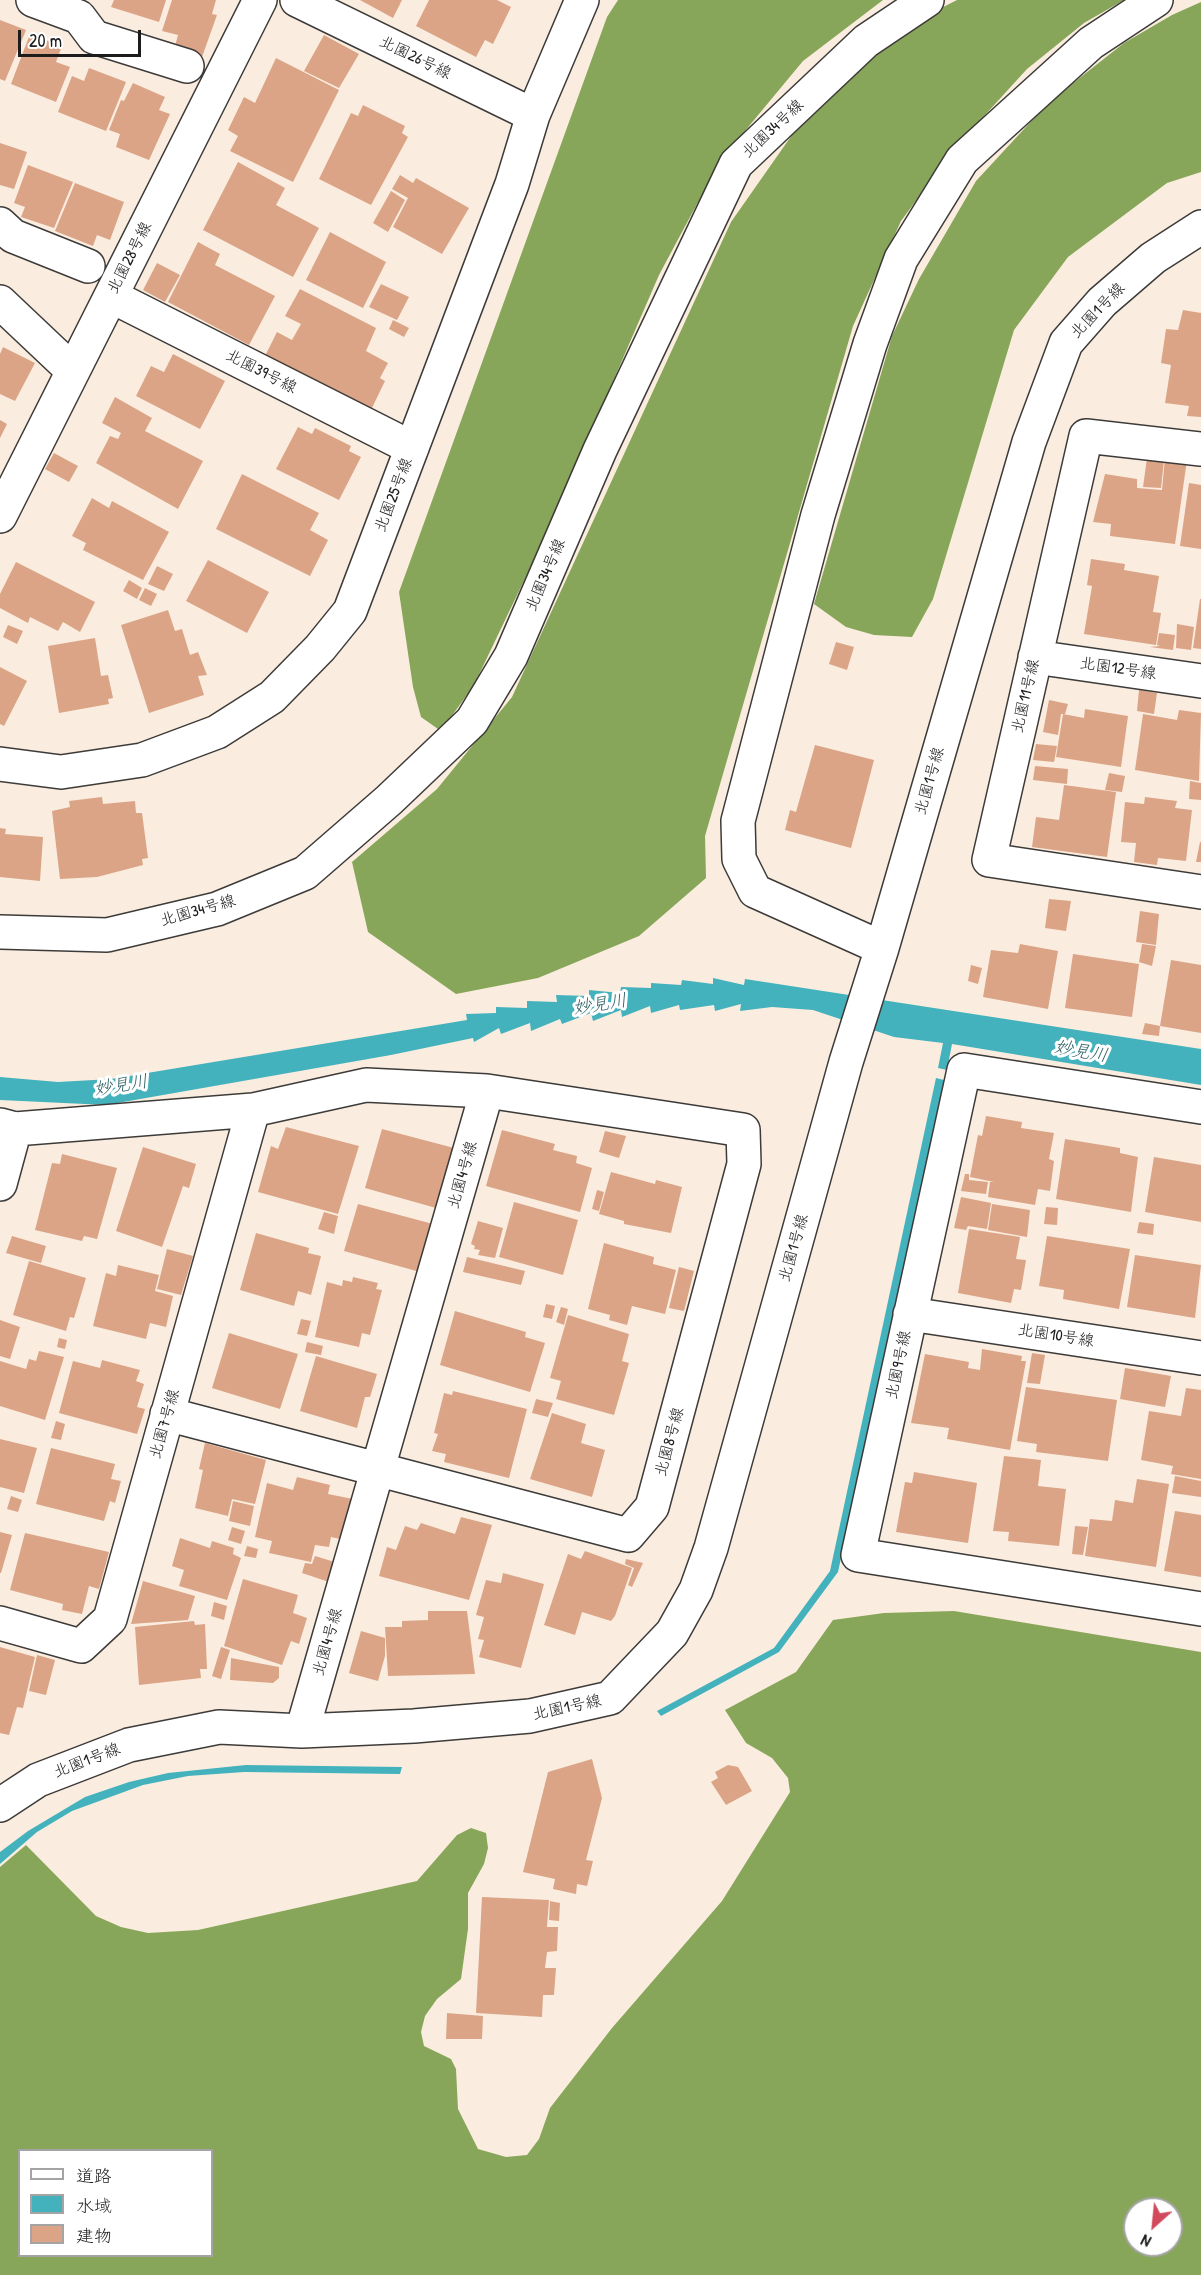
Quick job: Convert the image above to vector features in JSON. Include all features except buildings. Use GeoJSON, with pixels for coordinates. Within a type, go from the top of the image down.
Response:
{"type":"FeatureCollection","features":[{"type":"Feature","properties":{"kind":"street"},"geometry":{"type":"LineString","coordinates":[[33,0],[80,17],[94,37],[187,66]]}},
{"type":"Feature","properties":{"kind":"street","name":"北園28号線"},"geometry":{"type":"LineString","coordinates":[[0,516],[260,0]]}},
{"type":"Feature","properties":{"kind":"street","name":"北園26号線"},"geometry":{"type":"LineString","coordinates":[[297,0],[533,115]]}},
{"type":"Feature","properties":{"kind":"street","name":"北園25号線"},"geometry":{"type":"LineString","coordinates":[[0,764],[61,772],[142,760],[217,732],[272,697],[320,648],[350,611],[512,184],[533,115],[582,0]]}},
{"type":"Feature","properties":{"kind":"street","name":"北園34号線"},"geometry":{"type":"LineString","coordinates":[[0,932],[107,935],[216,909],[305,873],[389,800],[472,721],[511,656],[600,450],[736,164],[866,41],[927,0]]}},
{"type":"Feature","properties":{"kind":"street"},"geometry":{"type":"LineString","coordinates":[[882,948],[755,891],[739,860],[738,821],[818,515],[870,344],[901,259],[962,160],[1090,43],[1156,0]]}},
{"type":"Feature","properties":{"kind":"street"},"geometry":{"type":"LineString","coordinates":[[0,224],[13,236],[88,266]]}},
{"type":"Feature","properties":{"kind":"street","name":"北園1号線"},"geometry":{"type":"LineString","coordinates":[[0,1805],[38,1780],[129,1745],[219,1726],[302,1731],[414,1726],[530,1716],[610,1698],[672,1633],[696,1590],[711,1548],[846,1062],[882,948],[1029,442],[1066,343],[1102,302],[1153,258],[1201,227]]}},
{"type":"Feature","properties":{"kind":"street","name":"北園39号線"},"geometry":{"type":"LineString","coordinates":[[111,296],[412,448]]}},
{"type":"Feature","properties":{"kind":"street"},"geometry":{"type":"LineString","coordinates":[[0,302],[73,371]]}},
{"type":"Feature","properties":{"kind":"street","name":"北園11号線"},"geometry":{"type":"LineString","coordinates":[[1201,449],[1086,436],[989,860],[1201,892]]}},
{"type":"Feature","properties":{"kind":"street","name":"北園12号線"},"geometry":{"type":"LineString","coordinates":[[1035,657],[1201,681]]}},
{"type":"Feature","properties":{"kind":"street","name":"北園9号線"},"geometry":{"type":"LineString","coordinates":[[1201,1107],[964,1070],[858,1555],[1201,1608]]}},
{"type":"Feature","properties":{"kind":"street"},"geometry":{"type":"LineString","coordinates":[[0,1184],[8,1127],[253,1110],[366,1085],[487,1091]]}},
{"type":"Feature","properties":{"kind":"street","name":"北園4号線"},"geometry":{"type":"LineString","coordinates":[[302,1731],[487,1091]]}},
{"type":"Feature","properties":{"kind":"street","name":"北園8号線"},"geometry":{"type":"LineString","coordinates":[[167,1414],[628,1535],[652,1507],[744,1164],[743,1130],[487,1091]]}},
{"type":"Feature","properties":{"kind":"street","name":"北園7号線"},"geometry":{"type":"LineString","coordinates":[[0,1623],[81,1646],[110,1619],[253,1110]]}},
{"type":"Feature","properties":{"kind":"street","name":"北園10号線"},"geometry":{"type":"LineString","coordinates":[[910,1314],[1201,1358]]}},
{"type":"Feature","properties":{"kind":"green space"},"geometry":{"type":"Polygon","coordinates":[[[618,0],[883,0],[803,61],[720,161],[659,275],[553,520],[474,685],[451,717],[438,729],[421,717],[413,687],[399,592],[607,17],[618,0]]]}},
{"type":"Feature","properties":{"kind":"green space"},"geometry":{"type":"Polygon","coordinates":[[[957,0],[1124,0],[1084,23],[1027,69],[954,149],[901,221],[853,326],[705,836],[706,878],[639,936],[538,978],[456,994],[368,932],[352,862],[437,789],[512,697],[731,222],[792,135],[855,70],[908,25],[957,0]]]}},
{"type":"Feature","properties":{"kind":"green space"},"geometry":{"type":"Polygon","coordinates":[[[1201,2],[1201,172],[1167,183],[1068,257],[1014,330],[933,599],[912,637],[874,635],[846,627],[814,604],[892,336],[919,279],[976,181],[1049,102],[1124,43],[1172,15],[1201,2]]]}},
{"type":"Feature","properties":{"kind":"green space"},"geometry":{"type":"Polygon","coordinates":[[[954,1611],[1201,1652],[1201,2275],[0,2275],[0,1867],[26,1845],[96,1916],[121,1927],[148,1933],[198,1930],[417,1881],[457,1835],[471,1828],[486,1833],[488,1848],[484,1864],[468,1893],[468,1929],[461,1979],[437,1999],[425,2016],[421,2032],[424,2046],[451,2059],[456,2069],[458,2109],[478,2149],[506,2157],[527,2155],[539,2139],[550,2108],[612,2028],[722,1901],[790,1792],[788,1778],[772,1758],[746,1743],[725,1710],[796,1672],[833,1620],[884,1613],[954,1611]]]}},
{"type":"Feature","properties":{"kind":"water","name":"妙見川"},"geometry":{"type":"Polygon","coordinates":[[[713,978],[744,985],[745,979],[1201,1049],[1201,1085],[952,1044],[947,1070],[938,1068],[943,1043],[894,1037],[813,1010],[772,1007],[740,1011],[741,1004],[715,1011],[714,1005],[680,1010],[679,1005],[651,1013],[650,1006],[622,1017],[621,1010],[593,1021],[591,1013],[562,1024],[560,1019],[531,1031],[530,1023],[501,1034],[499,1028],[474,1042],[473,1038],[391,1055],[106,1105],[0,1100],[0,1077],[58,1082],[111,1079],[467,1020],[466,1014],[496,1013],[496,1007],[527,1008],[527,1001],[557,1002],[556,995],[589,996],[589,990],[620,993],[621,987],[651,988],[651,983],[681,985],[682,980],[713,984],[713,978]]]}},
{"type":"Feature","properties":{"kind":"water"},"geometry":{"type":"Polygon","coordinates":[[[936,1078],[944,1080],[838,1572],[779,1652],[661,1716],[657,1711],[774,1648],[830,1571],[936,1078]]]}},
{"type":"Feature","properties":{"kind":"water"},"geometry":{"type":"Polygon","coordinates":[[[246,1765],[402,1767],[400,1774],[244,1772],[188,1776],[143,1785],[72,1811],[37,1832],[0,1864],[0,1852],[28,1831],[85,1797],[129,1782],[168,1773],[246,1765]]]}}]}
